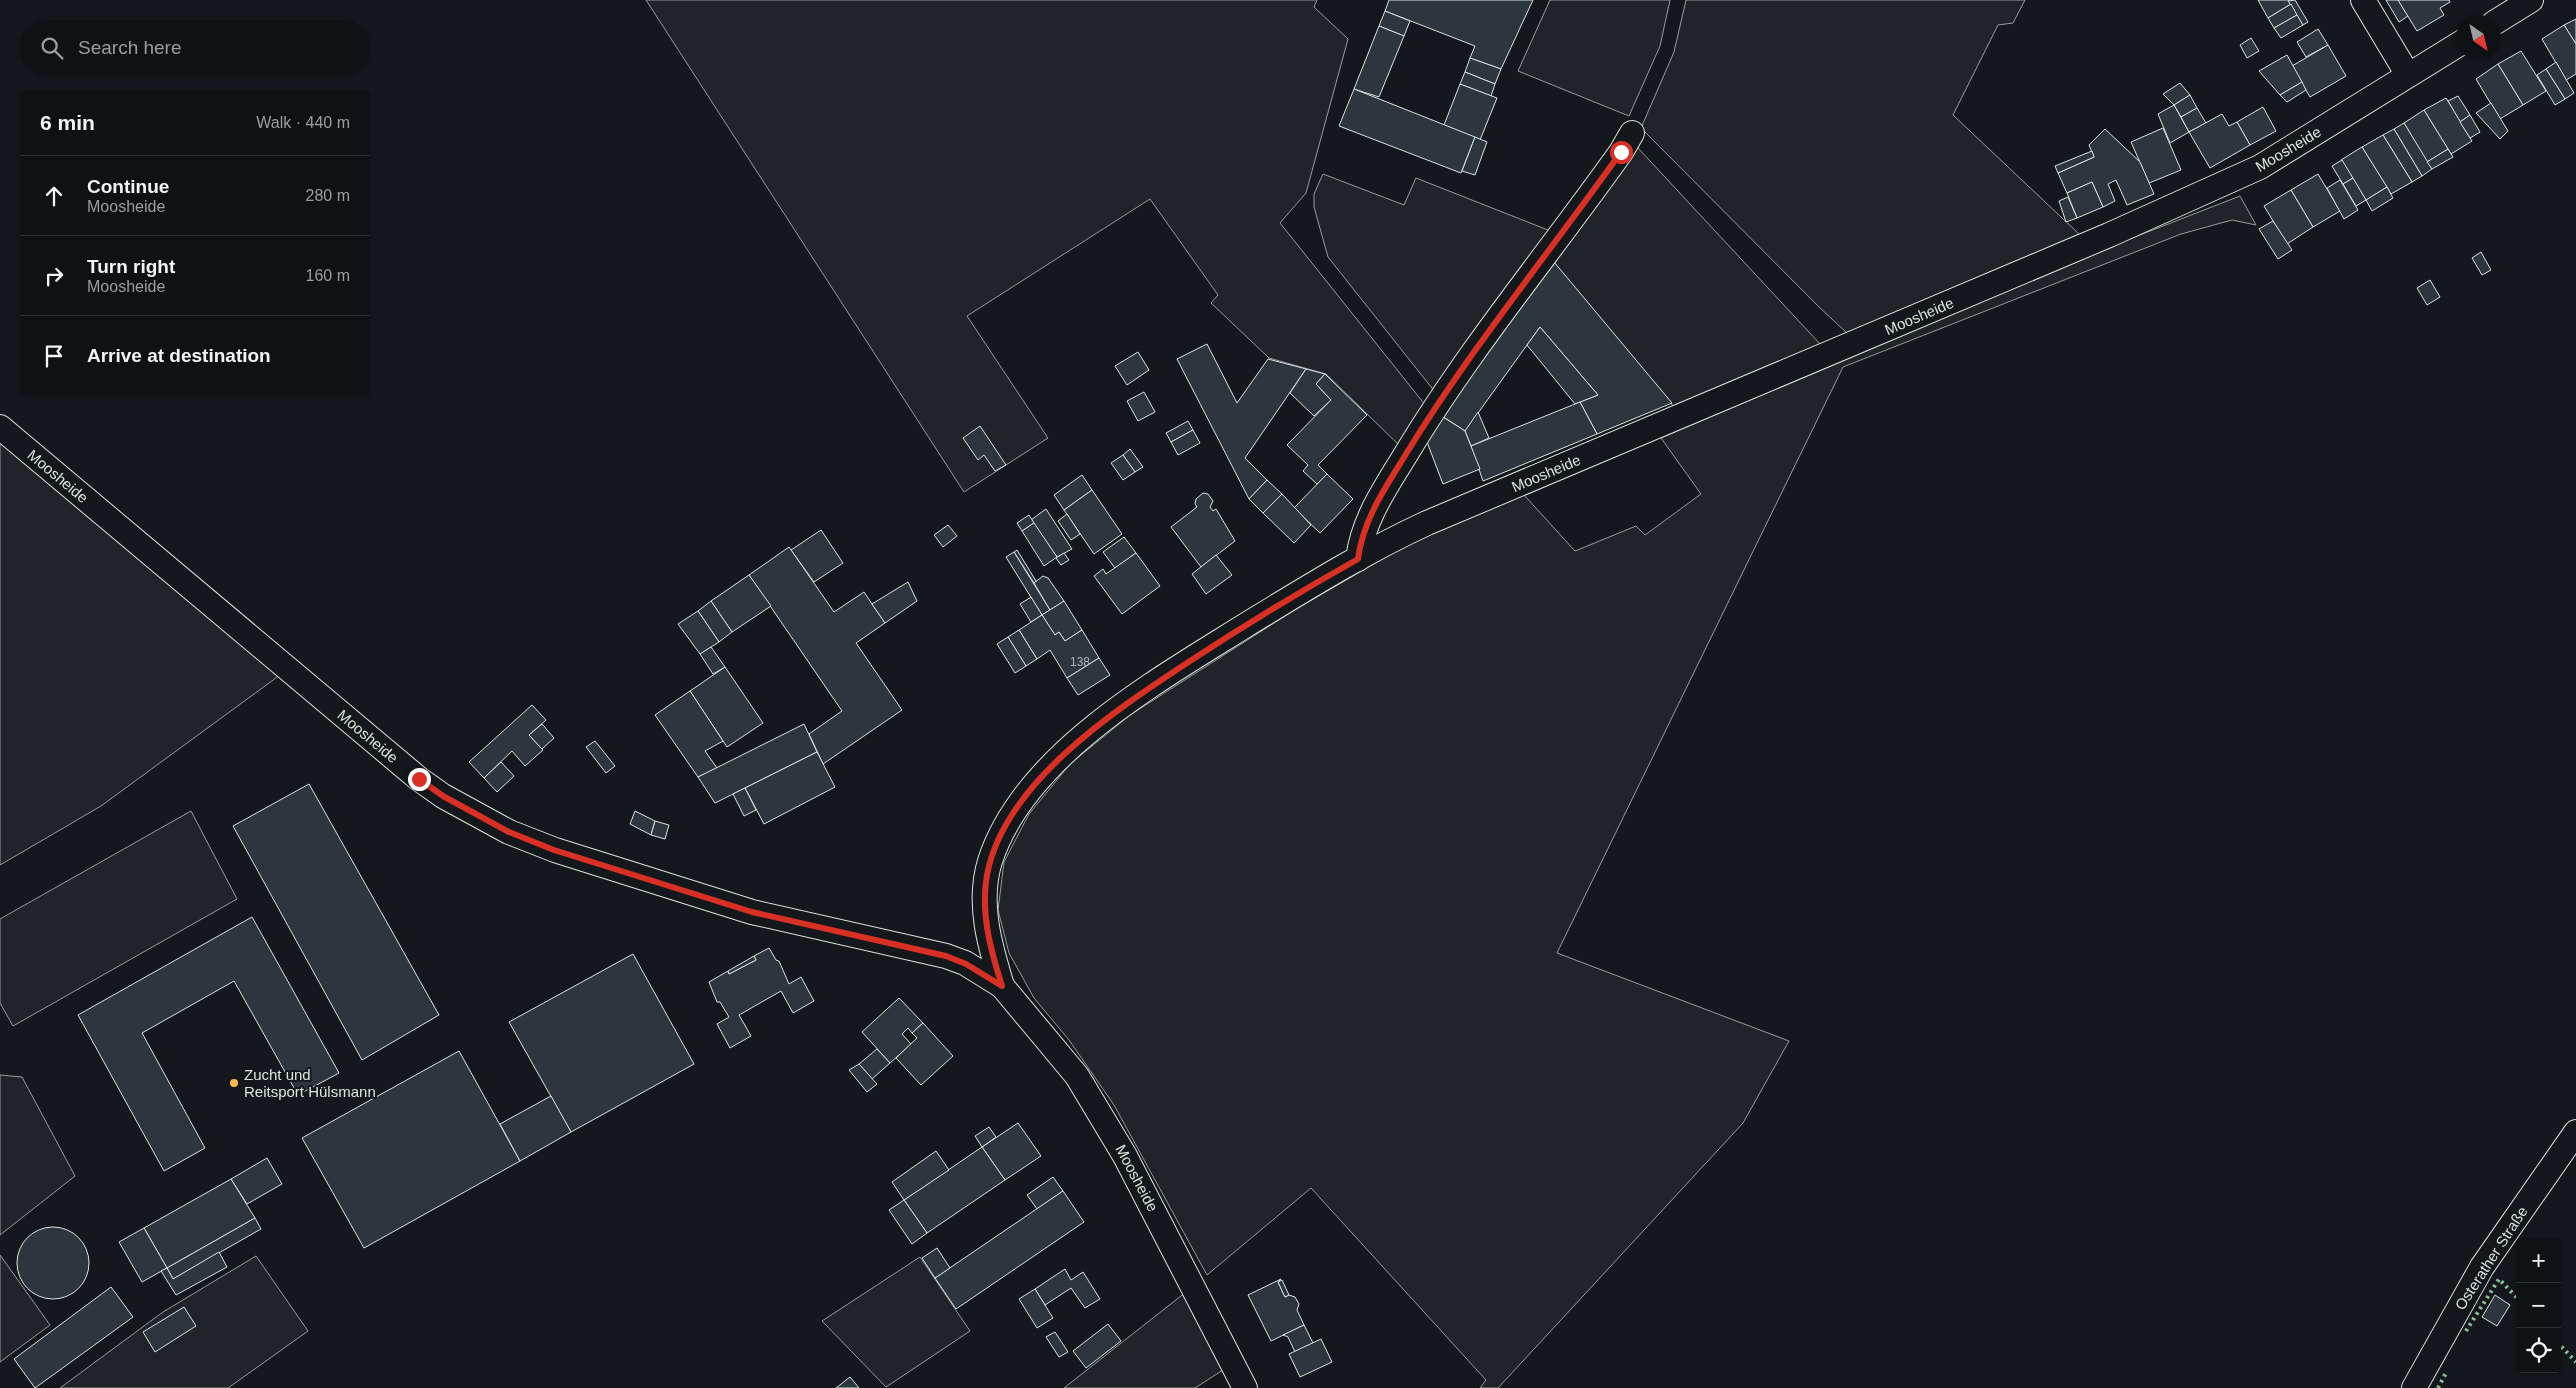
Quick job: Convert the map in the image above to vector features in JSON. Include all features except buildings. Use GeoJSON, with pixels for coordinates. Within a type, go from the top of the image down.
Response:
{"type":"FeatureCollection","features":[{"type":"Feature","properties":{"kind":"street"},"geometry":{"type":"LineString","coordinates":[[2364,0],[2408,75]]}},
{"type":"Feature","properties":{"kind":"street"},"geometry":{"type":"LineString","coordinates":[[2501,19],[2530,0]]}},
{"type":"Feature","properties":{"kind":"street","name":"Moosheide"},"geometry":{"type":"LineString","coordinates":[[1002,986],[986,921],[987,874],[996,846],[1009,822],[1049,768],[1083,737],[1130,700],[1273,609],[1358,559],[1427,523],[2158,214],[2260,167],[2456,46]]}},
{"type":"Feature","properties":{"kind":"street"},"geometry":{"type":"LineString","coordinates":[[1358,559],[1361,538],[1371,513],[1436,406],[1608,170],[1632,133]]}},
{"type":"Feature","properties":{"kind":"street","name":"Moosheide"},"geometry":{"type":"LineString","coordinates":[[0,427],[419,779],[467,810],[540,845],[708,899],[794,922],[946,956],[966,964],[1002,986],[1062,1055],[1100,1112],[1162,1225],[1245,1388]]}},
{"type":"Feature","properties":{"kind":"street","name":"Osterather Straße"},"geometry":{"type":"LineString","coordinates":[[2414,1388],[2482,1267],[2576,1132]]}},
{"type":"Feature","properties":{"kind":"shaded area"},"geometry":{"type":"Polygon","coordinates":[[[646,0],[1317,0],[1314,7],[1348,39],[1306,193],[1280,223],[1426,406],[1402,448],[1326,374],[1269,358],[1211,303],[1218,295],[1150,199],[967,316],[1048,438],[964,492],[646,0]]]}},
{"type":"Feature","properties":{"kind":"shaded area"},"geometry":{"type":"Polygon","coordinates":[[[1550,0],[1670,0],[1660,46],[1629,116],[1518,71],[1550,0]]]}},
{"type":"Feature","properties":{"kind":"shaded area"},"geometry":{"type":"Polygon","coordinates":[[[1686,0],[2025,0],[2013,23],[1998,25],[1953,115],[2079,234],[1847,333],[1641,128],[1674,52],[1686,0]]]}},
{"type":"Feature","properties":{"kind":"shaded area"},"geometry":{"type":"Polygon","coordinates":[[[1637,147],[1821,345],[1674,407],[1552,261],[1637,147]]]}},
{"type":"Feature","properties":{"kind":"shaded area"},"geometry":{"type":"Polygon","coordinates":[[[1323,174],[1404,205],[1416,178],[1553,232],[1435,392],[1328,257],[1314,207],[1314,194],[1323,174]]]}},
{"type":"Feature","properties":{"kind":"shaded area"},"geometry":{"type":"Polygon","coordinates":[[[2240,196],[2256,225],[2232,220],[2181,234],[1843,367],[1557,953],[1789,1041],[1743,1123],[1498,1388],[1480,1388],[1486,1380],[1311,1188],[1207,1275],[1114,1105],[1069,1040],[1034,998],[1009,953],[998,910],[1004,862],[1029,814],[1070,764],[1130,715],[1296,609],[1412,542],[1524,495],[1575,551],[1636,526],[1645,535],[1701,494],[1661,438],[2127,240],[2240,196]]]}},
{"type":"Feature","properties":{"kind":"shaded area"},"geometry":{"type":"Polygon","coordinates":[[[0,438],[280,675],[101,806],[0,865],[0,438]]]}},
{"type":"Feature","properties":{"kind":"shaded area"},"geometry":{"type":"Polygon","coordinates":[[[191,811],[237,899],[13,1026],[0,1003],[0,919],[191,811]]]}},
{"type":"Feature","properties":{"kind":"shaded area"},"geometry":{"type":"Polygon","coordinates":[[[0,1075],[22,1077],[75,1176],[0,1235],[0,1075]]]}},
{"type":"Feature","properties":{"kind":"shaded area"},"geometry":{"type":"Polygon","coordinates":[[[0,1255],[50,1325],[0,1362],[0,1255]]]}},
{"type":"Feature","properties":{"kind":"shaded area"},"geometry":{"type":"Polygon","coordinates":[[[256,1256],[308,1331],[228,1388],[60,1388],[163,1312],[256,1256]]]}},
{"type":"Feature","properties":{"kind":"shaded area"},"geometry":{"type":"Polygon","coordinates":[[[920,1257],[970,1331],[886,1387],[822,1321],[920,1257]]]}},
{"type":"Feature","properties":{"kind":"shaded area"},"geometry":{"type":"Polygon","coordinates":[[[1186,1292],[1223,1370],[1195,1388],[1064,1388],[1186,1292]]]}},
{"type":"Feature","properties":{"kind":"hedge"},"geometry":{"type":"LineString","coordinates":[[2466,1331],[2499,1279],[2516,1297]]}},
{"type":"Feature","properties":{"kind":"hedge"},"geometry":{"type":"LineString","coordinates":[[2561,1346],[2576,1362]]}},
{"type":"Feature","properties":{"kind":"hedge"},"geometry":{"type":"LineString","coordinates":[[2438,1388],[2447,1371]]}},
{"type":"Feature","properties":{"kind":"place","name":"Zucht und Reitsport Hülsmann"},"geometry":{"type":"Point","coordinates":[234,1083]}},
{"type":"Feature","properties":{"kind":"route"},"geometry":{"type":"LineString","coordinates":[[419,779],[467,810],[524,839],[554,850],[752,912],[946,956],[966,964],[1002,986],[986,921],[985,889],[987,874],[999,839],[1032,788],[1065,752],[1130,700],[1288,599],[1358,559],[1361,538],[1367,520],[1436,406],[1621,152]]}}]}
